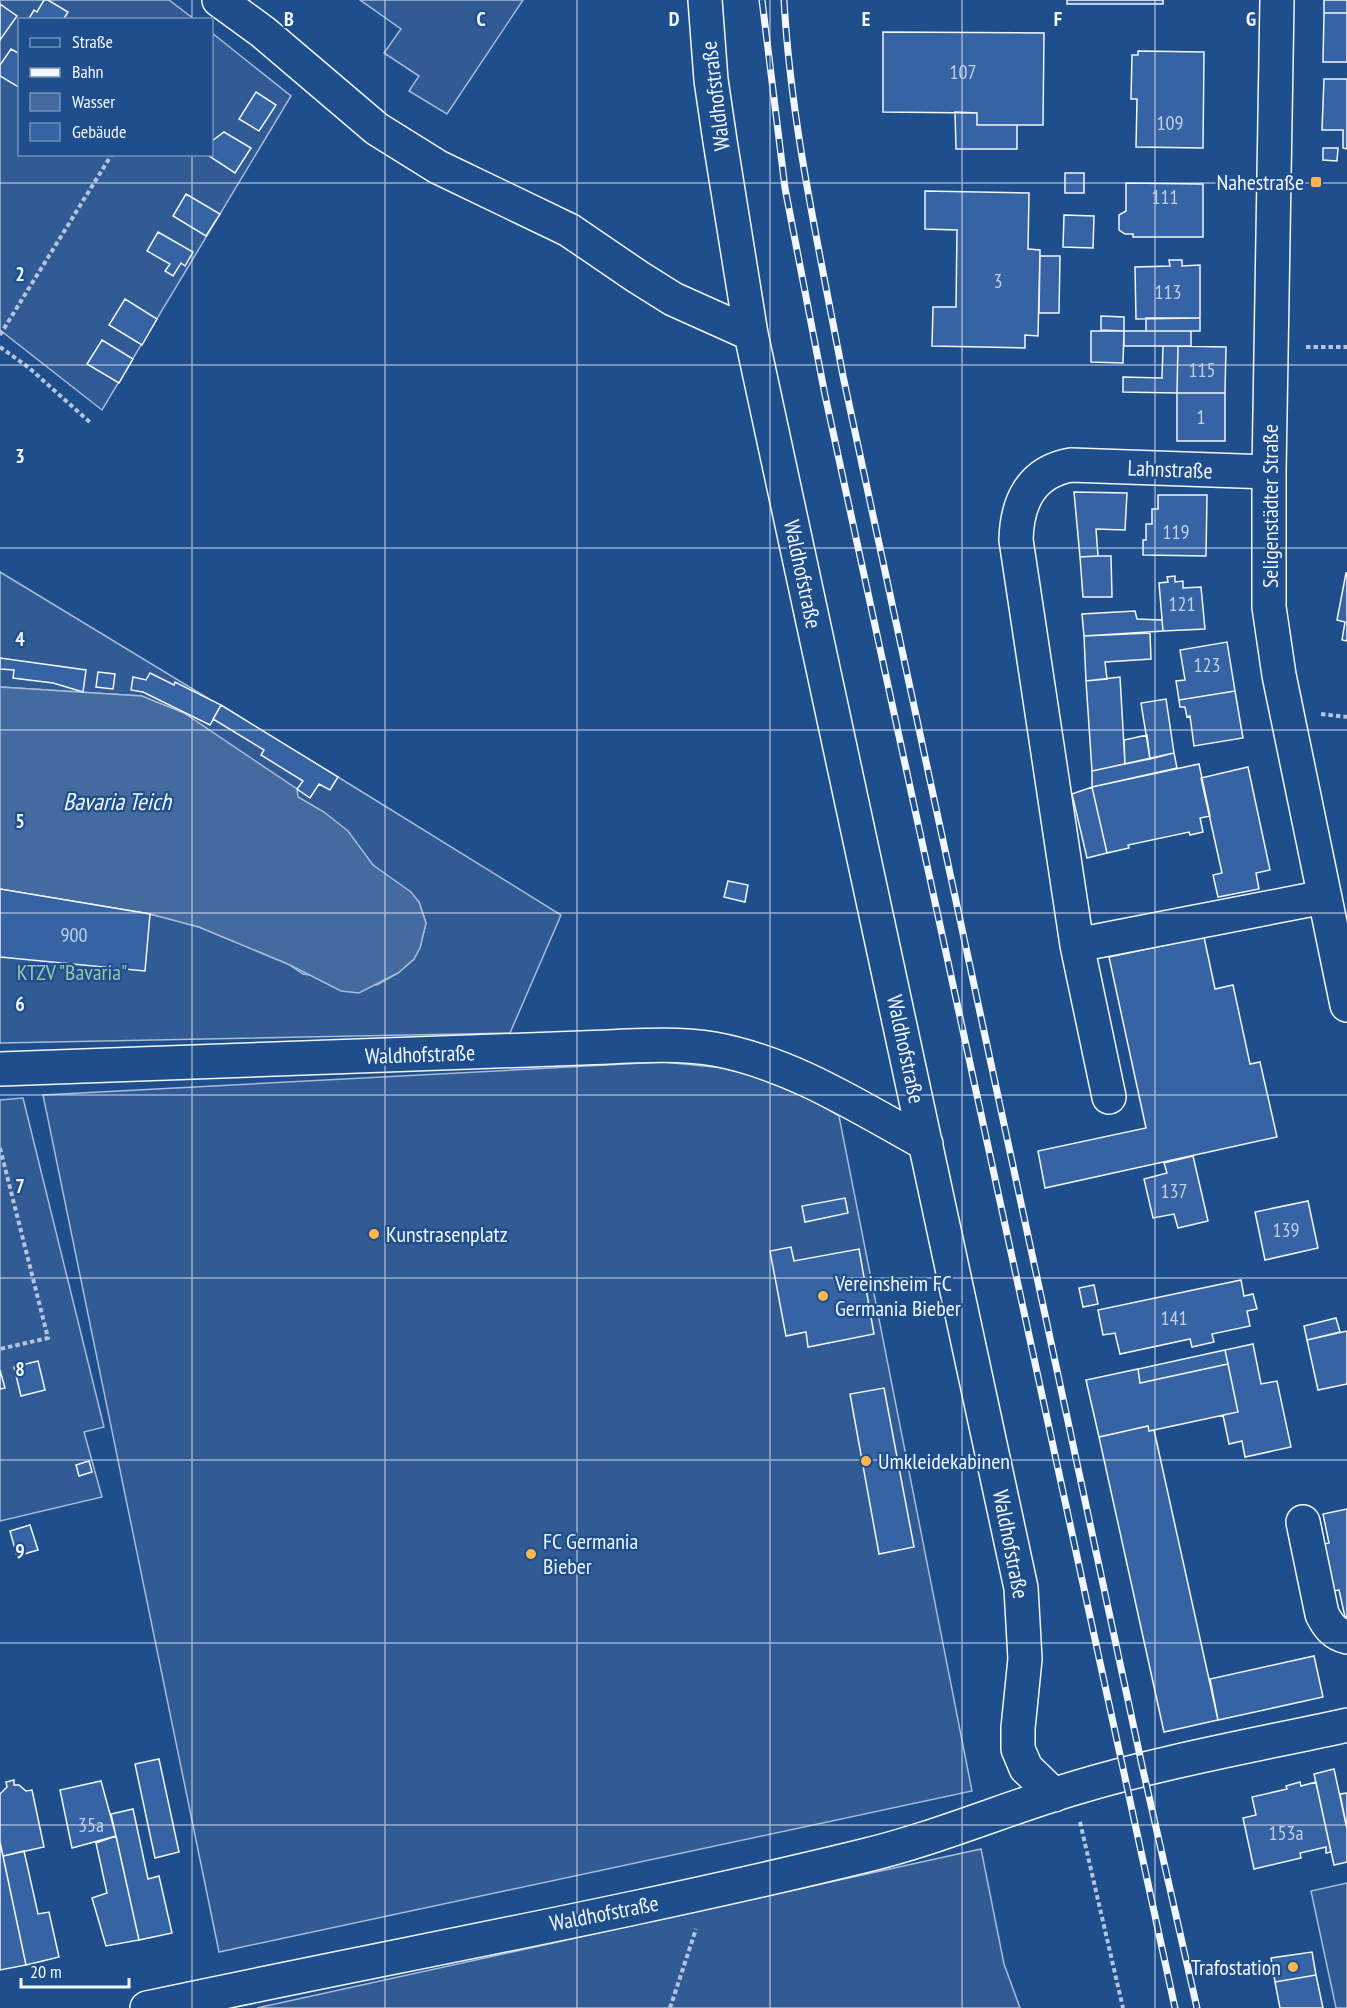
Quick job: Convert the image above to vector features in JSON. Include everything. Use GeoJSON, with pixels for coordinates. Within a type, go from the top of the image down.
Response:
{"type":"FeatureCollection","features":[{"type":"Feature","properties":{"kind":"street"},"geometry":{"type":"LineString","coordinates":[[219,0],[263,32],[377,129],[419,156],[569,230],[638,278],[673,299],[751,334]]}},
{"type":"Feature","properties":{"kind":"street","name":"Waldhofstraße"},"geometry":{"type":"LineString","coordinates":[[705,0],[711,80],[751,334],[1021,1588],[1025,1659],[1018,1749],[1026,1768],[1063,1792]]}},
{"type":"Feature","properties":{"kind":"street","name":"Seligenstädter Straße"},"geometry":{"type":"LineString","coordinates":[[1277,0],[1269,607],[1273,643],[1347,1005]]}},
{"type":"Feature","properties":{"kind":"street","name":"Lahnstraße"},"geometry":{"type":"LineString","coordinates":[[1077,945],[1016,540],[1019,512],[1029,489],[1042,476],[1055,468],[1071,465],[1269,472]]}},
{"type":"Feature","properties":{"kind":"street"},"geometry":{"type":"LineString","coordinates":[[1109,1097],[1077,945],[1324,897]]}},
{"type":"Feature","properties":{"kind":"street","name":"Waldhofstraße"},"geometry":{"type":"LineString","coordinates":[[0,1069],[581,1048],[666,1046],[712,1049],[749,1058],[818,1085],[926,1143]]}},
{"type":"Feature","properties":{"kind":"street"},"geometry":{"type":"LineString","coordinates":[[1303,1522],[1322,1614],[1328,1626],[1347,1637]]}},
{"type":"Feature","properties":{"kind":"street","name":"Waldhofstraße"},"geometry":{"type":"LineString","coordinates":[[147,2008],[709,1892],[867,1856],[973,1824],[1063,1792],[1123,1774],[1347,1725]]}},
{"type":"Feature","properties":{"kind":"path"},"geometry":{"type":"LineString","coordinates":[[0,336],[111,156]]}},
{"type":"Feature","properties":{"kind":"path"},"geometry":{"type":"LineString","coordinates":[[1272,346],[1347,347]]}},
{"type":"Feature","properties":{"kind":"path"},"geometry":{"type":"LineString","coordinates":[[0,347],[28,367],[92,424]]}},
{"type":"Feature","properties":{"kind":"path"},"geometry":{"type":"LineString","coordinates":[[0,1148],[48,1338],[0,1349]]}},
{"type":"Feature","properties":{"kind":"path"},"geometry":{"type":"LineString","coordinates":[[1063,1792],[1123,2008]]}},
{"type":"Feature","properties":{"kind":"path"},"geometry":{"type":"LineString","coordinates":[[670,2008],[709,1892]]}},
{"type":"Feature","properties":{"kind":"shaded area"},"geometry":{"type":"Polygon","coordinates":[[[0,0],[169,0],[193,18],[18,18],[18,156],[213,156],[213,34],[291,96],[102,410],[0,330],[0,0]]]}},
{"type":"Feature","properties":{"kind":"shaded area"},"geometry":{"type":"Polygon","coordinates":[[[360,0],[523,0],[447,114],[409,91],[419,76],[384,53],[401,29],[360,0]]]}},
{"type":"Feature","properties":{"kind":"shaded area","name":"KTZV \"Bavaria\""},"geometry":{"type":"Polygon","coordinates":[[[0,572],[561,915],[510,1033],[0,1043],[0,889],[159,916],[199,927],[288,964],[303,974],[377,985],[398,973],[414,959],[420,947],[426,923],[419,902],[373,865],[324,812],[306,803],[142,696],[0,687],[0,572]]]}},
{"type":"Feature","properties":{"kind":"shaded area","name":"FC Germania Bieber"},"geometry":{"type":"Polygon","coordinates":[[[663,1062],[734,1069],[792,1088],[839,1116],[972,1791],[219,1952],[43,1095],[663,1062]]]}},
{"type":"Feature","properties":{"kind":"shaded area"},"geometry":{"type":"Polygon","coordinates":[[[23,1098],[104,1427],[84,1432],[102,1497],[0,1521],[0,1100],[23,1098]]]}},
{"type":"Feature","properties":{"kind":"shaded area"},"geometry":{"type":"Polygon","coordinates":[[[981,1849],[1004,1964],[1020,2008],[257,2008],[981,1849]]]}},
{"type":"Feature","properties":{"kind":"shaded area"},"geometry":{"type":"Polygon","coordinates":[[[1347,1883],[1347,2008],[1336,2008],[1311,1891],[1347,1883]]]}},
{"type":"Feature","properties":{"kind":"water","name":"Bavaria Teich"},"geometry":{"type":"Polygon","coordinates":[[[0,687],[142,696],[184,713],[297,789],[298,797],[324,812],[348,831],[373,865],[411,892],[419,902],[426,923],[420,948],[414,959],[398,973],[359,993],[341,991],[288,964],[199,927],[150,914],[0,889],[0,687]]]}},
{"type":"Feature","properties":{"kind":"building"},"geometry":{"type":"Polygon","coordinates":[[[44,0],[48,0],[68,12],[64,18],[29,18],[34,10],[37,12],[44,0]]]}},
{"type":"Feature","properties":{"kind":"building"},"geometry":{"type":"Polygon","coordinates":[[[1067,0],[1163,0],[1163,4],[1067,4],[1067,0]]]}},
{"type":"Feature","properties":{"kind":"building"},"geometry":{"type":"Polygon","coordinates":[[[1324,0],[1347,0],[1347,13],[1324,13],[1324,0]]]}},
{"type":"Feature","properties":{"kind":"building"},"geometry":{"type":"Polygon","coordinates":[[[0,4],[17,16],[0,40],[0,4]]]}},
{"type":"Feature","properties":{"kind":"building"},"geometry":{"type":"Polygon","coordinates":[[[1324,13],[1347,13],[1347,62],[1323,62],[1324,13]]]}},
{"type":"Feature","properties":{"kind":"building"},"geometry":{"type":"Polygon","coordinates":[[[883,32],[1044,33],[1043,125],[977,125],[977,113],[883,112],[883,32]]]}},
{"type":"Feature","properties":{"kind":"building"},"geometry":{"type":"Polygon","coordinates":[[[11,49],[18,53],[18,87],[0,76],[0,65],[11,49]]]}},
{"type":"Feature","properties":{"kind":"building"},"geometry":{"type":"Polygon","coordinates":[[[1138,51],[1204,52],[1203,148],[1136,147],[1137,99],[1131,99],[1132,55],[1138,55],[1138,51]]]}},
{"type":"Feature","properties":{"kind":"building"},"geometry":{"type":"Polygon","coordinates":[[[1324,79],[1347,79],[1347,149],[1343,148],[1343,130],[1322,130],[1324,79]]]}},
{"type":"Feature","properties":{"kind":"building"},"geometry":{"type":"Polygon","coordinates":[[[256,92],[276,105],[259,131],[239,119],[256,92]]]}},
{"type":"Feature","properties":{"kind":"building"},"geometry":{"type":"Polygon","coordinates":[[[955,112],[977,113],[977,125],[1017,125],[1017,149],[956,149],[955,112]]]}},
{"type":"Feature","properties":{"kind":"building"},"geometry":{"type":"Polygon","coordinates":[[[224,132],[251,148],[235,173],[209,156],[213,156],[213,140],[224,132]]]}},
{"type":"Feature","properties":{"kind":"building"},"geometry":{"type":"Polygon","coordinates":[[[1323,148],[1338,148],[1337,161],[1323,160],[1323,148]]]}},
{"type":"Feature","properties":{"kind":"building"},"geometry":{"type":"Polygon","coordinates":[[[1065,173],[1084,173],[1084,193],[1065,193],[1065,173]]]}},
{"type":"Feature","properties":{"kind":"building"},"geometry":{"type":"Polygon","coordinates":[[[1126,183],[1203,184],[1203,237],[1133,237],[1133,234],[1125,234],[1119,230],[1119,215],[1126,211],[1126,183]]]}},
{"type":"Feature","properties":{"kind":"building"},"geometry":{"type":"Polygon","coordinates":[[[925,191],[1029,193],[1028,249],[1040,250],[1038,336],[1025,335],[1025,348],[932,346],[933,307],[956,307],[957,230],[925,229],[925,191]]]}},
{"type":"Feature","properties":{"kind":"building"},"geometry":{"type":"Polygon","coordinates":[[[186,194],[220,214],[206,236],[173,216],[186,194]]]}},
{"type":"Feature","properties":{"kind":"building"},"geometry":{"type":"Polygon","coordinates":[[[1064,215],[1094,216],[1093,248],[1063,247],[1064,215]]]}},
{"type":"Feature","properties":{"kind":"building"},"geometry":{"type":"Polygon","coordinates":[[[158,232],[193,252],[185,266],[181,263],[173,276],[165,271],[170,264],[147,251],[158,232]]]}},
{"type":"Feature","properties":{"kind":"building"},"geometry":{"type":"Polygon","coordinates":[[[1040,256],[1060,256],[1059,313],[1039,313],[1040,256]]]}},
{"type":"Feature","properties":{"kind":"building"},"geometry":{"type":"Polygon","coordinates":[[[1169,260],[1182,260],[1182,266],[1200,265],[1200,318],[1136,319],[1135,267],[1170,266],[1169,260]]]}},
{"type":"Feature","properties":{"kind":"building"},"geometry":{"type":"Polygon","coordinates":[[[125,299],[157,319],[142,345],[109,325],[125,299]]]}},
{"type":"Feature","properties":{"kind":"building"},"geometry":{"type":"Polygon","coordinates":[[[1101,316],[1124,317],[1124,331],[1101,330],[1101,316]]]}},
{"type":"Feature","properties":{"kind":"building"},"geometry":{"type":"Polygon","coordinates":[[[1146,318],[1200,318],[1200,331],[1146,331],[1146,318]]]}},
{"type":"Feature","properties":{"kind":"building"},"geometry":{"type":"Polygon","coordinates":[[[1091,331],[1124,331],[1123,363],[1091,362],[1091,331]]]}},
{"type":"Feature","properties":{"kind":"building"},"geometry":{"type":"Polygon","coordinates":[[[1124,331],[1191,331],[1191,346],[1124,346],[1124,331]]]}},
{"type":"Feature","properties":{"kind":"building"},"geometry":{"type":"Polygon","coordinates":[[[102,340],[133,359],[119,383],[87,364],[102,340]]]}},
{"type":"Feature","properties":{"kind":"building"},"geometry":{"type":"Polygon","coordinates":[[[1163,346],[1178,346],[1177,393],[1123,392],[1123,377],[1162,378],[1163,346]]]}},
{"type":"Feature","properties":{"kind":"building"},"geometry":{"type":"Polygon","coordinates":[[[1178,346],[1226,347],[1225,393],[1177,393],[1178,346]]]}},
{"type":"Feature","properties":{"kind":"building"},"geometry":{"type":"Polygon","coordinates":[[[1177,393],[1225,393],[1225,441],[1177,441],[1177,393]]]}},
{"type":"Feature","properties":{"kind":"building"},"geometry":{"type":"Polygon","coordinates":[[[1074,492],[1127,493],[1125,530],[1096,529],[1098,556],[1080,557],[1074,492]]]}},
{"type":"Feature","properties":{"kind":"building"},"geometry":{"type":"Polygon","coordinates":[[[1158,495],[1207,495],[1206,556],[1143,555],[1146,524],[1152,524],[1152,509],[1158,509],[1158,495]]]}},
{"type":"Feature","properties":{"kind":"building"},"geometry":{"type":"Polygon","coordinates":[[[1111,556],[1112,597],[1083,597],[1080,557],[1111,556]]]}},
{"type":"Feature","properties":{"kind":"building"},"geometry":{"type":"Polygon","coordinates":[[[1346,573],[1347,641],[1342,640],[1345,622],[1337,620],[1346,573]]]}},
{"type":"Feature","properties":{"kind":"building"},"geometry":{"type":"Polygon","coordinates":[[[1175,576],[1175,582],[1183,581],[1183,588],[1201,587],[1205,629],[1163,631],[1159,583],[1168,582],[1167,577],[1175,576]]]}},
{"type":"Feature","properties":{"kind":"building"},"geometry":{"type":"Polygon","coordinates":[[[1135,611],[1137,619],[1162,620],[1163,631],[1084,636],[1082,614],[1135,611]]]}},
{"type":"Feature","properties":{"kind":"building"},"geometry":{"type":"Polygon","coordinates":[[[1150,633],[1151,659],[1105,662],[1107,679],[1086,681],[1084,636],[1150,633]]]}},
{"type":"Feature","properties":{"kind":"building"},"geometry":{"type":"Polygon","coordinates":[[[1227,642],[1235,691],[1179,700],[1176,681],[1185,680],[1180,650],[1227,642]]]}},
{"type":"Feature","properties":{"kind":"building"},"geometry":{"type":"Polygon","coordinates":[[[0,658],[86,670],[83,692],[53,683],[13,678],[14,670],[0,669],[0,658]]]}},
{"type":"Feature","properties":{"kind":"building"},"geometry":{"type":"Polygon","coordinates":[[[98,672],[115,674],[113,689],[96,687],[98,672]]]}},
{"type":"Feature","properties":{"kind":"building"},"geometry":{"type":"Polygon","coordinates":[[[150,673],[174,685],[175,682],[221,705],[210,725],[143,692],[131,690],[133,677],[146,680],[150,673]]]}},
{"type":"Feature","properties":{"kind":"building"},"geometry":{"type":"Polygon","coordinates":[[[1120,677],[1125,764],[1092,771],[1086,681],[1120,677]]]}},
{"type":"Feature","properties":{"kind":"building"},"geometry":{"type":"Polygon","coordinates":[[[1235,691],[1243,738],[1194,746],[1190,716],[1187,717],[1185,707],[1180,707],[1179,700],[1235,691]]]}},
{"type":"Feature","properties":{"kind":"building"},"geometry":{"type":"Polygon","coordinates":[[[1166,699],[1174,753],[1150,759],[1141,703],[1166,699]]]}},
{"type":"Feature","properties":{"kind":"building"},"geometry":{"type":"Polygon","coordinates":[[[221,705],[338,777],[330,790],[319,784],[310,798],[297,789],[303,781],[261,755],[264,750],[213,719],[221,705]]]}},
{"type":"Feature","properties":{"kind":"building"},"geometry":{"type":"Polygon","coordinates":[[[1147,735],[1150,759],[1125,764],[1124,740],[1147,735]]]}},
{"type":"Feature","properties":{"kind":"building"},"geometry":{"type":"Polygon","coordinates":[[[1174,753],[1177,768],[1092,787],[1092,771],[1174,753]]]}},
{"type":"Feature","properties":{"kind":"building"},"geometry":{"type":"Polygon","coordinates":[[[1199,764],[1210,816],[1200,818],[1203,832],[1190,835],[1189,832],[1128,845],[1129,848],[1107,853],[1092,787],[1199,764]]]}},
{"type":"Feature","properties":{"kind":"building"},"geometry":{"type":"Polygon","coordinates":[[[1248,767],[1270,870],[1256,873],[1259,889],[1218,897],[1213,875],[1222,873],[1201,778],[1248,767]]]}},
{"type":"Feature","properties":{"kind":"building"},"geometry":{"type":"Polygon","coordinates":[[[1092,787],[1107,853],[1087,858],[1072,794],[1092,787]]]}},
{"type":"Feature","properties":{"kind":"building"},"geometry":{"type":"Polygon","coordinates":[[[728,881],[748,885],[745,902],[724,897],[728,881]]]}},
{"type":"Feature","properties":{"kind":"building"},"geometry":{"type":"Polygon","coordinates":[[[0,889],[150,914],[145,971],[0,957],[0,889]]]}},
{"type":"Feature","properties":{"kind":"building"},"geometry":{"type":"Polygon","coordinates":[[[1204,937],[1215,989],[1233,985],[1250,1064],[1260,1062],[1277,1137],[1045,1188],[1038,1151],[1146,1128],[1109,957],[1204,937]]]}},
{"type":"Feature","properties":{"kind":"building"},"geometry":{"type":"Polygon","coordinates":[[[1193,1156],[1208,1221],[1178,1228],[1174,1214],[1153,1218],[1144,1179],[1167,1173],[1164,1163],[1193,1156]]]}},
{"type":"Feature","properties":{"kind":"building"},"geometry":{"type":"Polygon","coordinates":[[[845,1198],[848,1213],[805,1222],[802,1206],[845,1198]]]}},
{"type":"Feature","properties":{"kind":"building"},"geometry":{"type":"Polygon","coordinates":[[[1308,1201],[1318,1248],[1265,1260],[1255,1212],[1308,1201]]]}},
{"type":"Feature","properties":{"kind":"building","name":"Vereinsheim FC Germania Bieber"},"geometry":{"type":"Polygon","coordinates":[[[791,1247],[794,1261],[859,1249],[874,1334],[808,1347],[806,1332],[786,1336],[770,1251],[791,1247]]]}},
{"type":"Feature","properties":{"kind":"building"},"geometry":{"type":"Polygon","coordinates":[[[1241,1280],[1244,1296],[1253,1294],[1257,1309],[1247,1311],[1250,1326],[1212,1334],[1214,1342],[1192,1347],[1190,1339],[1120,1354],[1115,1333],[1103,1335],[1098,1310],[1241,1280]]]}},
{"type":"Feature","properties":{"kind":"building"},"geometry":{"type":"Polygon","coordinates":[[[1094,1285],[1098,1304],[1083,1307],[1079,1288],[1094,1285]]]}},
{"type":"Feature","properties":{"kind":"building"},"geometry":{"type":"Polygon","coordinates":[[[1336,1318],[1340,1332],[1307,1340],[1304,1326],[1336,1318]]]}},
{"type":"Feature","properties":{"kind":"building"},"geometry":{"type":"Polygon","coordinates":[[[1347,1331],[1347,1384],[1318,1390],[1307,1340],[1347,1331]]]}},
{"type":"Feature","properties":{"kind":"building"},"geometry":{"type":"Polygon","coordinates":[[[1253,1344],[1261,1384],[1277,1381],[1291,1447],[1245,1457],[1242,1441],[1229,1444],[1223,1415],[1238,1412],[1225,1350],[1253,1344]]]}},
{"type":"Feature","properties":{"kind":"building"},"geometry":{"type":"Polygon","coordinates":[[[1225,1350],[1228,1364],[1140,1383],[1138,1369],[1225,1350]]]}},
{"type":"Feature","properties":{"kind":"building"},"geometry":{"type":"Polygon","coordinates":[[[38,1361],[45,1390],[21,1396],[14,1367],[38,1361]]]}},
{"type":"Feature","properties":{"kind":"building"},"geometry":{"type":"Polygon","coordinates":[[[1228,1364],[1238,1412],[1149,1431],[1148,1426],[1099,1437],[1086,1380],[1138,1369],[1140,1383],[1228,1364]]]}},
{"type":"Feature","properties":{"kind":"building"},"geometry":{"type":"Polygon","coordinates":[[[0,1370],[5,1388],[0,1389],[0,1370]]]}},
{"type":"Feature","properties":{"kind":"building"},"geometry":{"type":"Polygon","coordinates":[[[884,1388],[914,1547],[879,1554],[850,1394],[884,1388]]]}},
{"type":"Feature","properties":{"kind":"building"},"geometry":{"type":"Polygon","coordinates":[[[1148,1426],[1149,1431],[1154,1430],[1218,1720],[1164,1732],[1099,1437],[1148,1426]]]}},
{"type":"Feature","properties":{"kind":"building"},"geometry":{"type":"Polygon","coordinates":[[[89,1461],[92,1472],[79,1476],[76,1465],[89,1461]]]}},
{"type":"Feature","properties":{"kind":"building"},"geometry":{"type":"Polygon","coordinates":[[[1347,1509],[1347,1617],[1345,1617],[1339,1590],[1333,1591],[1324,1544],[1329,1543],[1323,1514],[1347,1509]]]}},
{"type":"Feature","properties":{"kind":"building"},"geometry":{"type":"Polygon","coordinates":[[[30,1525],[38,1550],[17,1556],[10,1531],[30,1525]]]}},
{"type":"Feature","properties":{"kind":"building"},"geometry":{"type":"Polygon","coordinates":[[[1314,1656],[1323,1697],[1218,1720],[1210,1679],[1314,1656]]]}},
{"type":"Feature","properties":{"kind":"building"},"geometry":{"type":"Polygon","coordinates":[[[159,1759],[179,1852],[155,1858],[135,1764],[159,1759]]]}},
{"type":"Feature","properties":{"kind":"building"},"geometry":{"type":"Polygon","coordinates":[[[1334,1769],[1347,1829],[1347,1862],[1334,1865],[1314,1774],[1334,1769]]]}},
{"type":"Feature","properties":{"kind":"building"},"geometry":{"type":"Polygon","coordinates":[[[14,1780],[14,1785],[19,1785],[26,1791],[32,1790],[44,1847],[3,1856],[0,1842],[0,1794],[7,1787],[6,1782],[14,1780]]]}},
{"type":"Feature","properties":{"kind":"building"},"geometry":{"type":"Polygon","coordinates":[[[101,1781],[116,1836],[72,1848],[60,1790],[101,1781]]]}},
{"type":"Feature","properties":{"kind":"building"},"geometry":{"type":"Polygon","coordinates":[[[1300,1782],[1301,1786],[1316,1782],[1331,1852],[1326,1853],[1326,1847],[1300,1853],[1301,1858],[1254,1869],[1243,1818],[1256,1815],[1252,1797],[1287,1789],[1286,1786],[1300,1782]]]}},
{"type":"Feature","properties":{"kind":"building"},"geometry":{"type":"Polygon","coordinates":[[[1347,1793],[1347,1823],[1346,1824],[1340,1794],[1347,1793]]]}},
{"type":"Feature","properties":{"kind":"building"},"geometry":{"type":"Polygon","coordinates":[[[133,1809],[148,1879],[159,1876],[172,1933],[139,1940],[111,1814],[133,1809]]]}},
{"type":"Feature","properties":{"kind":"building"},"geometry":{"type":"Polygon","coordinates":[[[116,1836],[139,1940],[106,1946],[92,1898],[107,1893],[96,1843],[116,1836]]]}},
{"type":"Feature","properties":{"kind":"building"},"geometry":{"type":"Polygon","coordinates":[[[0,1842],[26,1965],[0,1970],[0,1842]]]}},
{"type":"Feature","properties":{"kind":"building"},"geometry":{"type":"Polygon","coordinates":[[[24,1851],[38,1914],[49,1912],[59,1957],[26,1965],[3,1856],[24,1851]]]}},
{"type":"Feature","properties":{"kind":"building","name":"Trafostation"},"geometry":{"type":"Polygon","coordinates":[[[1312,1952],[1316,1975],[1275,1982],[1271,1958],[1312,1952]]]}},
{"type":"Feature","properties":{"kind":"building"},"geometry":{"type":"Polygon","coordinates":[[[1316,1975],[1323,2008],[1280,2008],[1275,1982],[1316,1975]]]}},
{"type":"Feature","properties":{"kind":"railway"},"geometry":{"type":"LineString","coordinates":[[762,0],[785,188],[825,395],[1175,2008]]}},
{"type":"Feature","properties":{"kind":"railway"},"geometry":{"type":"LineString","coordinates":[[784,0],[800,142],[843,376],[1143,1770],[1197,2008]]}},
{"type":"Feature","properties":{"kind":"place","name":"Nahestraße"},"geometry":{"type":"Point","coordinates":[1316,182]}},
{"type":"Feature","properties":{"kind":"place","name":"Kunstrasenplatz"},"geometry":{"type":"Point","coordinates":[374,1234]}},
{"type":"Feature","properties":{"kind":"place","name":"Vereinsheim FC Germania Bieber"},"geometry":{"type":"Point","coordinates":[823,1296]}},
{"type":"Feature","properties":{"kind":"place","name":"Umkleidekabinen"},"geometry":{"type":"Point","coordinates":[866,1461]}},
{"type":"Feature","properties":{"kind":"place","name":"FC Germania Bieber"},"geometry":{"type":"Point","coordinates":[531,1554]}},
{"type":"Feature","properties":{"kind":"place","name":"Trafostation"},"geometry":{"type":"Point","coordinates":[1293,1967]}}]}
